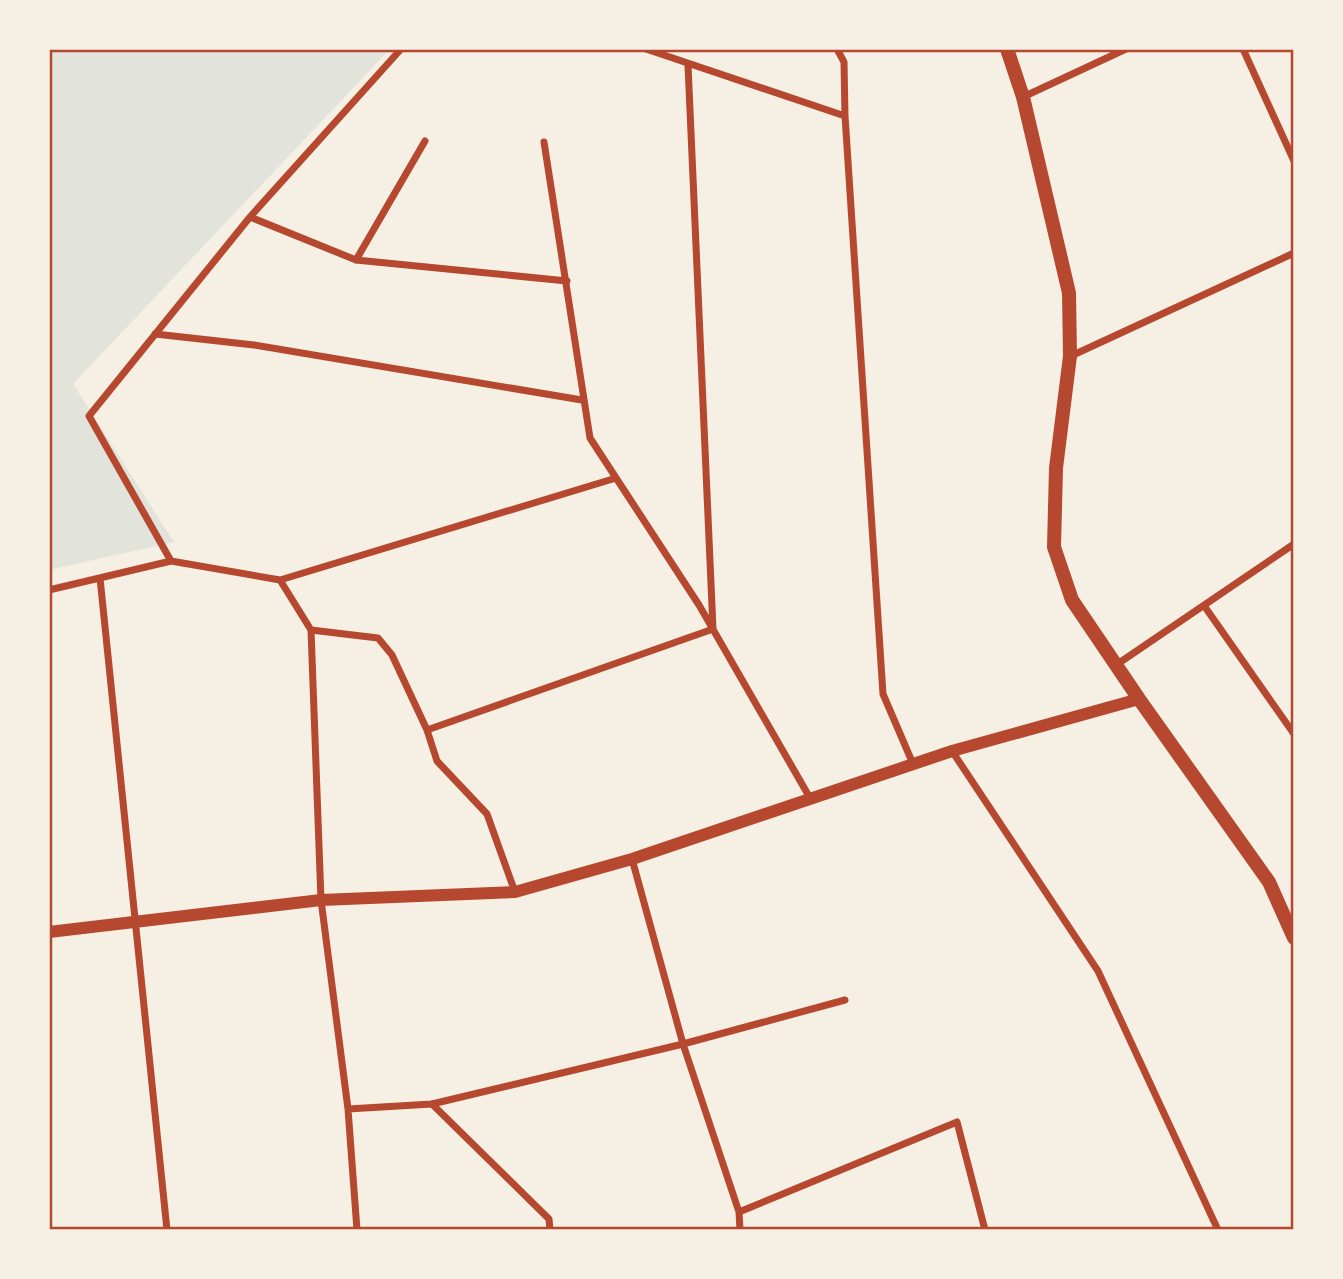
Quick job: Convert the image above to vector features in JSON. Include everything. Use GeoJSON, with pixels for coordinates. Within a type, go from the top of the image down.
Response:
{"type":"FeatureCollection","features":[{"type":"Feature","properties":{"kind":"main road"},"geometry":{"type":"LineString","coordinates":[[1007,49],[1023,97],[1069,293],[1070,356],[1056,468],[1055,547],[1072,600],[1269,882],[1294,938]]}},
{"type":"Feature","properties":{"kind":"street"},"geometry":{"type":"LineString","coordinates":[[171,561],[89,416],[250,217],[401,49]]}},
{"type":"Feature","properties":{"kind":"street"},"geometry":{"type":"LineString","coordinates":[[646,49],[845,116]]}},
{"type":"Feature","properties":{"kind":"street"},"geometry":{"type":"LineString","coordinates":[[836,49],[844,62],[845,116],[884,694],[913,764]]}},
{"type":"Feature","properties":{"kind":"street"},"geometry":{"type":"LineString","coordinates":[[1023,97],[1126,49]]}},
{"type":"Feature","properties":{"kind":"street"},"geometry":{"type":"LineString","coordinates":[[1243,49],[1294,161]]}},
{"type":"Feature","properties":{"kind":"street"},"geometry":{"type":"LineString","coordinates":[[688,65],[713,629]]}},
{"type":"Feature","properties":{"kind":"street"},"geometry":{"type":"LineString","coordinates":[[356,260],[425,141]]}},
{"type":"Feature","properties":{"kind":"street"},"geometry":{"type":"LineString","coordinates":[[544,142],[590,438],[713,629],[810,798]]}},
{"type":"Feature","properties":{"kind":"street"},"geometry":{"type":"LineString","coordinates":[[250,217],[356,260],[566,281]]}},
{"type":"Feature","properties":{"kind":"street"},"geometry":{"type":"LineString","coordinates":[[1070,356],[1294,253]]}},
{"type":"Feature","properties":{"kind":"street"},"geometry":{"type":"LineString","coordinates":[[155,334],[254,345],[582,400]]}},
{"type":"Feature","properties":{"kind":"street"},"geometry":{"type":"LineString","coordinates":[[49,590],[171,561],[280,580],[616,478]]}},
{"type":"Feature","properties":{"kind":"street"},"geometry":{"type":"LineString","coordinates":[[1116,665],[1294,544]]}},
{"type":"Feature","properties":{"kind":"street"},"geometry":{"type":"LineString","coordinates":[[100,578],[167,1230]]}},
{"type":"Feature","properties":{"kind":"street"},"geometry":{"type":"LineString","coordinates":[[280,580],[311,630],[321,900],[348,1109],[357,1230]]}},
{"type":"Feature","properties":{"kind":"street"},"geometry":{"type":"LineString","coordinates":[[1205,607],[1294,734]]}},
{"type":"Feature","properties":{"kind":"street"},"geometry":{"type":"LineString","coordinates":[[427,730],[713,629]]}},
{"type":"Feature","properties":{"kind":"street"},"geometry":{"type":"LineString","coordinates":[[311,630],[378,638],[392,655],[427,730],[437,761],[487,814],[515,892]]}},
{"type":"Feature","properties":{"kind":"street"},"geometry":{"type":"LineString","coordinates":[[49,932],[321,900],[515,892],[632,859],[951,751],[1139,699]]}},
{"type":"Feature","properties":{"kind":"street"},"geometry":{"type":"LineString","coordinates":[[951,751],[1098,971],[1218,1230]]}},
{"type":"Feature","properties":{"kind":"street"},"geometry":{"type":"LineString","coordinates":[[632,859],[684,1044],[739,1212],[740,1230]]}},
{"type":"Feature","properties":{"kind":"street"},"geometry":{"type":"LineString","coordinates":[[348,1109],[432,1104],[684,1044],[845,1000]]}},
{"type":"Feature","properties":{"kind":"street"},"geometry":{"type":"LineString","coordinates":[[432,1104],[548,1219],[550,1230]]}},
{"type":"Feature","properties":{"kind":"street"},"geometry":{"type":"LineString","coordinates":[[739,1212],[957,1122],[985,1230]]}},
{"type":"Feature","properties":{"kind":"shaded area"},"geometry":{"type":"Polygon","coordinates":[[[49,49],[390,49],[73,384],[174,542],[49,570],[49,49]]]}}]}
